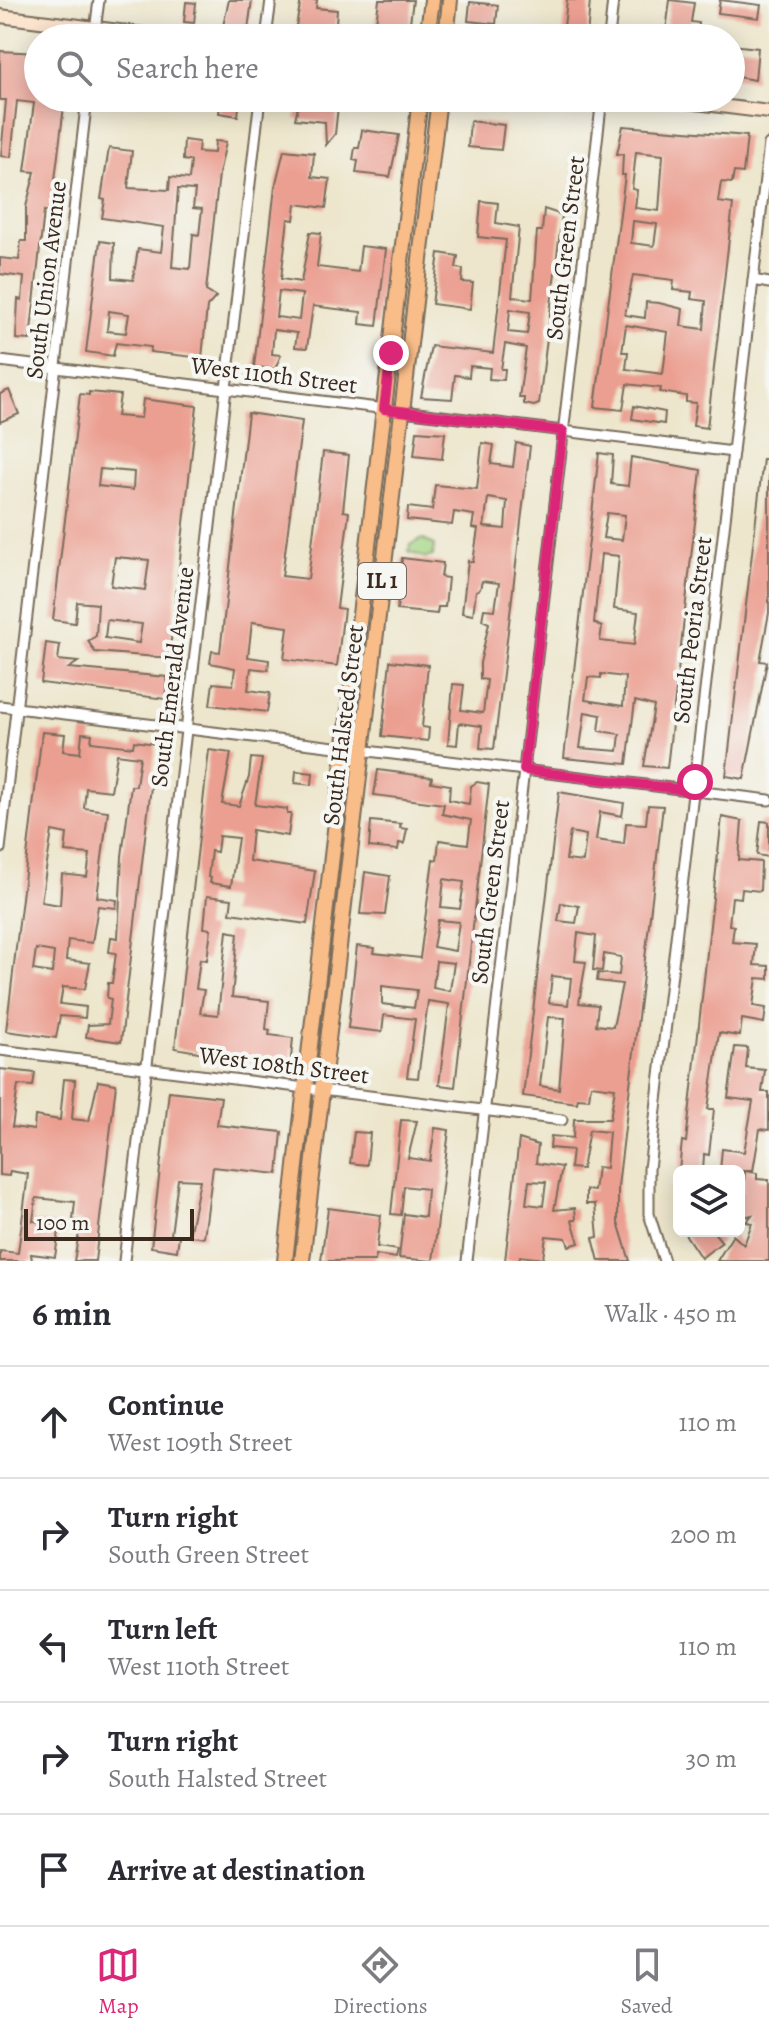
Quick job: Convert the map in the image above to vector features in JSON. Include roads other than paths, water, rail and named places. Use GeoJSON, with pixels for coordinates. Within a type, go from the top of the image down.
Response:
{"type":"FeatureCollection","features":[{"type":"Feature","properties":{"kind":"main road"},"geometry":{"type":"LineString","coordinates":[[429,24],[432,0]]}},
{"type":"Feature","properties":{"kind":"main road"},"geometry":{"type":"LineString","coordinates":[[447,24],[450,0]]}},
{"type":"Feature","properties":{"kind":"main road"},"geometry":{"type":"LineString","coordinates":[[0,16],[45,24]]}},
{"type":"Feature","properties":{"kind":"main road"},"geometry":{"type":"LineString","coordinates":[[745,109],[769,112]]}},
{"type":"Feature","properties":{"kind":"main road","name":"South Halsted Street"},"geometry":{"type":"LineString","coordinates":[[285,1261],[418,112]]}},
{"type":"Feature","properties":{"kind":"main road","name":"South Halsted Street"},"geometry":{"type":"LineString","coordinates":[[302,1261],[437,112]]}},
{"type":"Feature","properties":{"kind":"street"},"geometry":{"type":"LineString","coordinates":[[96,24],[99,0]]}},
{"type":"Feature","properties":{"kind":"street"},"geometry":{"type":"LineString","coordinates":[[268,24],[271,0]]}},
{"type":"Feature","properties":{"kind":"street"},"geometry":{"type":"LineString","coordinates":[[610,24],[613,0]]}},
{"type":"Feature","properties":{"kind":"street","name":"South Union Avenue"},"geometry":{"type":"LineString","coordinates":[[0,849],[85,112]]}},
{"type":"Feature","properties":{"kind":"street","name":"South Emerald Avenue"},"geometry":{"type":"LineString","coordinates":[[124,1261],[258,112]]}},
{"type":"Feature","properties":{"kind":"street","name":"South Green Street"},"geometry":{"type":"LineString","coordinates":[[467,1261],[600,112]]}},
{"type":"Feature","properties":{"kind":"street","name":"South Peoria Street"},"geometry":{"type":"LineString","coordinates":[[664,1261],[654,1236],[647,1194],[769,144]]}},
{"type":"Feature","properties":{"kind":"street"},"geometry":{"type":"LineString","coordinates":[[753,280],[769,283]]}},
{"type":"Feature","properties":{"kind":"street","name":"West 110th Street"},"geometry":{"type":"LineString","coordinates":[[0,361],[733,452]]}},
{"type":"Feature","properties":{"kind":"street"},"geometry":{"type":"LineString","coordinates":[[0,706],[769,800]]}},
{"type":"Feature","properties":{"kind":"street","name":"West 108th Street"},"geometry":{"type":"LineString","coordinates":[[0,1050],[562,1120]]}}]}
